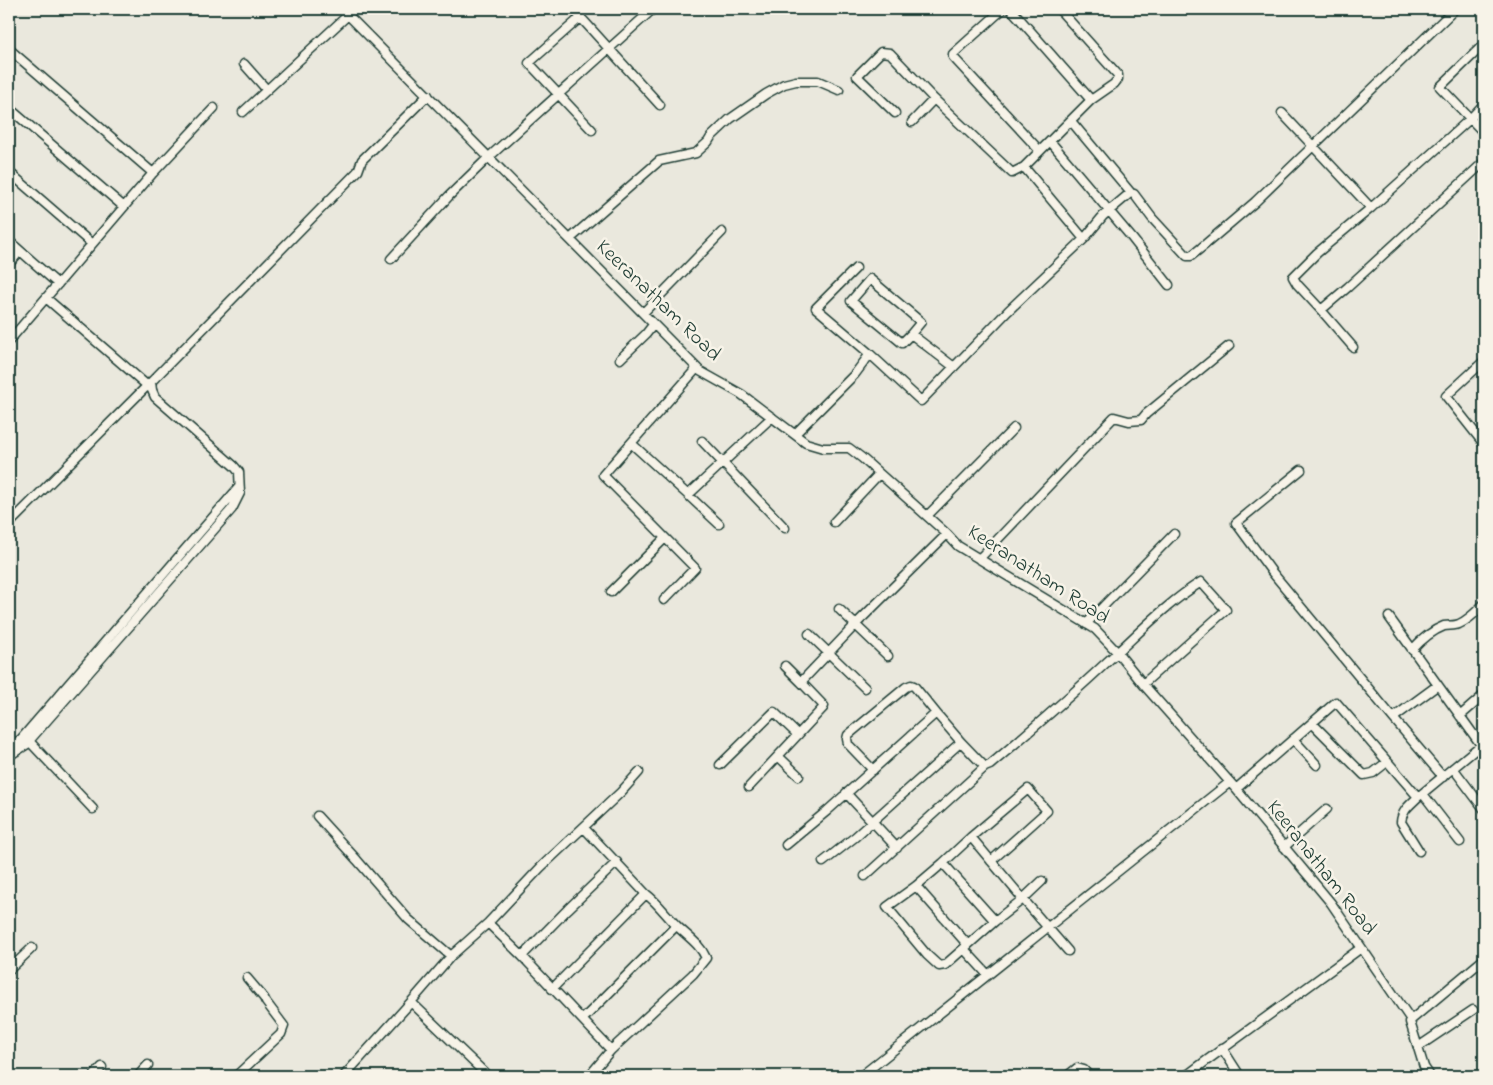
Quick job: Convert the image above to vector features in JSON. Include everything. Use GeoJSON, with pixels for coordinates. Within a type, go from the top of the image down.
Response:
{"type":"FeatureCollection","features":[{"type":"Feature","properties":{"kind":"street"},"geometry":{"type":"LineString","coordinates":[[573,9],[660,105]]}},
{"type":"Feature","properties":{"kind":"street"},"geometry":{"type":"LineString","coordinates":[[391,259],[449,196],[489,157],[653,9]]}},
{"type":"Feature","properties":{"kind":"street"},"geometry":{"type":"LineString","coordinates":[[1003,9],[953,54],[953,57],[1040,151]]}},
{"type":"Feature","properties":{"kind":"street"},"geometry":{"type":"LineString","coordinates":[[1011,9],[1091,100]]}},
{"type":"Feature","properties":{"kind":"street"},"geometry":{"type":"LineString","coordinates":[[895,113],[857,76],[881,52],[890,53],[934,99],[1012,173],[1024,167],[1091,100],[1114,84],[1118,78],[1118,75],[1059,9]]}},
{"type":"Feature","properties":{"kind":"street"},"geometry":{"type":"LineString","coordinates":[[1071,120],[1177,246],[1187,256],[1190,256],[1255,202],[1385,74],[1455,9]]}},
{"type":"Feature","properties":{"kind":"street"},"geometry":{"type":"LineString","coordinates":[[243,112],[345,12]]}},
{"type":"Feature","properties":{"kind":"street","name":"Keeranatham Road"},"geometry":{"type":"LineString","coordinates":[[345,12],[697,368],[741,394],[806,442],[823,448],[849,448],[927,516],[958,546],[1095,629],[1230,782],[1331,903],[1411,1020],[1424,1067],[1430,1076]]}},
{"type":"Feature","properties":{"kind":"street"},"geometry":{"type":"LineString","coordinates":[[581,18],[528,63],[592,130]]}},
{"type":"Feature","properties":{"kind":"street"},"geometry":{"type":"LineString","coordinates":[[1484,44],[1440,87],[1484,133]]}},
{"type":"Feature","properties":{"kind":"street"},"geometry":{"type":"LineString","coordinates":[[9,49],[153,173]]}},
{"type":"Feature","properties":{"kind":"street"},"geometry":{"type":"LineString","coordinates":[[244,64],[267,90]]}},
{"type":"Feature","properties":{"kind":"street"},"geometry":{"type":"LineString","coordinates":[[570,239],[659,161],[696,153],[730,119],[778,87],[796,81],[818,81],[839,90]]}},
{"type":"Feature","properties":{"kind":"street"},"geometry":{"type":"LineString","coordinates":[[9,524],[149,388],[154,378],[358,171],[362,160],[428,95]]}},
{"type":"Feature","properties":{"kind":"street"},"geometry":{"type":"LineString","coordinates":[[912,122],[934,99]]}},
{"type":"Feature","properties":{"kind":"street"},"geometry":{"type":"LineString","coordinates":[[1353,347],[1297,284],[1293,277],[1317,253],[1371,208],[1484,104]]}},
{"type":"Feature","properties":{"kind":"street"},"geometry":{"type":"LineString","coordinates":[[9,108],[124,208]]}},
{"type":"Feature","properties":{"kind":"street"},"geometry":{"type":"LineString","coordinates":[[9,341],[153,173],[214,108]]}},
{"type":"Feature","properties":{"kind":"street"},"geometry":{"type":"LineString","coordinates":[[1282,113],[1371,208]]}},
{"type":"Feature","properties":{"kind":"street"},"geometry":{"type":"LineString","coordinates":[[1050,141],[1170,285]]}},
{"type":"Feature","properties":{"kind":"street"},"geometry":{"type":"LineString","coordinates":[[1321,310],[1484,162]]}},
{"type":"Feature","properties":{"kind":"street"},"geometry":{"type":"LineString","coordinates":[[1024,167],[1084,239]]}},
{"type":"Feature","properties":{"kind":"street"},"geometry":{"type":"LineString","coordinates":[[9,172],[92,244]]}},
{"type":"Feature","properties":{"kind":"street"},"geometry":{"type":"LineString","coordinates":[[856,268],[816,308],[921,401],[1008,311],[1084,239],[1103,216],[1131,193]]}},
{"type":"Feature","properties":{"kind":"street"},"geometry":{"type":"LineString","coordinates":[[643,313],[722,232]]}},
{"type":"Feature","properties":{"kind":"street"},"geometry":{"type":"LineString","coordinates":[[9,242],[58,284]]}},
{"type":"Feature","properties":{"kind":"street"},"geometry":{"type":"LineString","coordinates":[[9,264],[20,251]]}},
{"type":"Feature","properties":{"kind":"street"},"geometry":{"type":"LineString","coordinates":[[870,279],[921,322],[911,334],[902,343],[851,301],[870,279]]}},
{"type":"Feature","properties":{"kind":"street"},"geometry":{"type":"LineString","coordinates":[[9,756],[26,745],[232,508],[238,500],[240,493],[239,472],[234,466],[155,397],[149,388],[46,298]]}},
{"type":"Feature","properties":{"kind":"street"},"geometry":{"type":"LineString","coordinates":[[620,359],[654,324]]}},
{"type":"Feature","properties":{"kind":"street"},"geometry":{"type":"LineString","coordinates":[[911,334],[954,367]]}},
{"type":"Feature","properties":{"kind":"street"},"geometry":{"type":"LineString","coordinates":[[979,559],[1114,417],[1128,421],[1141,420],[1229,346]]}},
{"type":"Feature","properties":{"kind":"street"},"geometry":{"type":"LineString","coordinates":[[795,434],[855,374],[870,354]]}},
{"type":"Feature","properties":{"kind":"street"},"geometry":{"type":"LineString","coordinates":[[1484,361],[1446,396],[1484,444]]}},
{"type":"Feature","properties":{"kind":"street"},"geometry":{"type":"LineString","coordinates":[[664,600],[695,568],[603,475],[697,368]]}},
{"type":"Feature","properties":{"kind":"street"},"geometry":{"type":"LineString","coordinates":[[688,495],[772,417]]}},
{"type":"Feature","properties":{"kind":"street"},"geometry":{"type":"LineString","coordinates":[[927,516],[1014,428]]}},
{"type":"Feature","properties":{"kind":"street"},"geometry":{"type":"LineString","coordinates":[[702,441],[784,528]]}},
{"type":"Feature","properties":{"kind":"street"},"geometry":{"type":"LineString","coordinates":[[631,443],[719,524]]}},
{"type":"Feature","properties":{"kind":"street"},"geometry":{"type":"LineString","coordinates":[[1301,470],[1236,524],[1256,553],[1263,558],[1272,572],[1443,776]]}},
{"type":"Feature","properties":{"kind":"street"},"geometry":{"type":"LineString","coordinates":[[834,522],[879,474]]}},
{"type":"Feature","properties":{"kind":"street"},"geometry":{"type":"LineString","coordinates":[[9,747],[21,739],[240,487]]}},
{"type":"Feature","properties":{"kind":"street"},"geometry":{"type":"LineString","coordinates":[[801,682],[855,624],[947,534]]}},
{"type":"Feature","properties":{"kind":"street"},"geometry":{"type":"LineString","coordinates":[[1086,624],[1174,534]]}},
{"type":"Feature","properties":{"kind":"street"},"geometry":{"type":"LineString","coordinates":[[611,592],[665,538]]}},
{"type":"Feature","properties":{"kind":"street"},"geometry":{"type":"LineString","coordinates":[[866,876],[986,767],[1156,618],[1202,582],[1226,610],[1143,684]]}},
{"type":"Feature","properties":{"kind":"street"},"geometry":{"type":"LineString","coordinates":[[1412,650],[1426,636],[1441,627],[1457,625],[1469,619],[1484,604]]}},
{"type":"Feature","properties":{"kind":"street"},"geometry":{"type":"LineString","coordinates":[[840,609],[888,656]]}},
{"type":"Feature","properties":{"kind":"street"},"geometry":{"type":"LineString","coordinates":[[1389,617],[1483,746],[1443,776],[1404,810],[1401,822],[1419,851]]}},
{"type":"Feature","properties":{"kind":"street"},"geometry":{"type":"LineString","coordinates":[[809,634],[865,688]]}},
{"type":"Feature","properties":{"kind":"street"},"geometry":{"type":"LineString","coordinates":[[749,786],[824,708],[785,666]]}},
{"type":"Feature","properties":{"kind":"street"},"geometry":{"type":"LineString","coordinates":[[873,770],[848,744],[848,735],[906,687],[911,685],[914,686],[961,742],[986,767]]}},
{"type":"Feature","properties":{"kind":"street"},"geometry":{"type":"LineString","coordinates":[[1393,718],[1438,685]]}},
{"type":"Feature","properties":{"kind":"street"},"geometry":{"type":"LineString","coordinates":[[1460,716],[1484,695]]}},
{"type":"Feature","properties":{"kind":"street"},"geometry":{"type":"LineString","coordinates":[[1236,789],[1336,702],[1387,762],[1420,795],[1460,842]]}},
{"type":"Feature","properties":{"kind":"street"},"geometry":{"type":"LineString","coordinates":[[720,765],[774,712],[798,735]]}},
{"type":"Feature","properties":{"kind":"street"},"geometry":{"type":"LineString","coordinates":[[786,845],[936,713]]}},
{"type":"Feature","properties":{"kind":"street"},"geometry":{"type":"LineString","coordinates":[[1312,723],[1364,775],[1373,773],[1387,762]]}},
{"type":"Feature","properties":{"kind":"street"},"geometry":{"type":"LineString","coordinates":[[1293,739],[1317,765]]}},
{"type":"Feature","properties":{"kind":"street"},"geometry":{"type":"LineString","coordinates":[[29,741],[93,809]]}},
{"type":"Feature","properties":{"kind":"street"},"geometry":{"type":"LineString","coordinates":[[823,862],[873,821],[961,742]]}},
{"type":"Feature","properties":{"kind":"street"},"geometry":{"type":"LineString","coordinates":[[778,756],[799,776]]}},
{"type":"Feature","properties":{"kind":"street"},"geometry":{"type":"LineString","coordinates":[[1453,768],[1484,809]]}},
{"type":"Feature","properties":{"kind":"street"},"geometry":{"type":"LineString","coordinates":[[344,1076],[451,956],[488,923],[541,867],[584,828],[639,772]]}},
{"type":"Feature","properties":{"kind":"street"},"geometry":{"type":"LineString","coordinates":[[861,1076],[1230,782]]}},
{"type":"Feature","properties":{"kind":"street"},"geometry":{"type":"LineString","coordinates":[[991,861],[1047,811],[1028,789],[970,837],[944,863],[887,907],[933,962],[939,966],[945,965],[1042,881]]}},
{"type":"Feature","properties":{"kind":"street"},"geometry":{"type":"LineString","coordinates":[[846,794],[897,848]]}},
{"type":"Feature","properties":{"kind":"street"},"geometry":{"type":"LineString","coordinates":[[1284,846],[1328,809]]}},
{"type":"Feature","properties":{"kind":"street"},"geometry":{"type":"LineString","coordinates":[[317,816],[408,920],[451,956]]}},
{"type":"Feature","properties":{"kind":"street"},"geometry":{"type":"LineString","coordinates":[[584,828],[646,894],[654,900],[676,926],[703,951],[706,958],[693,974],[611,1050],[589,1076]]}},
{"type":"Feature","properties":{"kind":"street"},"geometry":{"type":"LineString","coordinates":[[970,837],[1068,951]]}},
{"type":"Feature","properties":{"kind":"street"},"geometry":{"type":"LineString","coordinates":[[522,956],[568,908],[617,862]]}},
{"type":"Feature","properties":{"kind":"street"},"geometry":{"type":"LineString","coordinates":[[944,863],[995,921]]}},
{"type":"Feature","properties":{"kind":"street"},"geometry":{"type":"LineString","coordinates":[[916,886],[988,974]]}},
{"type":"Feature","properties":{"kind":"street"},"geometry":{"type":"LineString","coordinates":[[552,989],[646,894]]}},
{"type":"Feature","properties":{"kind":"street"},"geometry":{"type":"LineString","coordinates":[[488,923],[611,1050]]}},
{"type":"Feature","properties":{"kind":"street"},"geometry":{"type":"LineString","coordinates":[[582,1019],[676,926]]}},
{"type":"Feature","properties":{"kind":"street"},"geometry":{"type":"LineString","coordinates":[[9,970],[32,948]]}},
{"type":"Feature","properties":{"kind":"street"},"geometry":{"type":"LineString","coordinates":[[1186,1076],[1361,948]]}},
{"type":"Feature","properties":{"kind":"street"},"geometry":{"type":"LineString","coordinates":[[1411,1020],[1484,959]]}},
{"type":"Feature","properties":{"kind":"street"},"geometry":{"type":"LineString","coordinates":[[236,1076],[281,1034],[284,1026],[247,978]]}},
{"type":"Feature","properties":{"kind":"street"},"geometry":{"type":"LineString","coordinates":[[411,1002],[488,1076]]}},
{"type":"Feature","properties":{"kind":"street"},"geometry":{"type":"LineString","coordinates":[[1418,1047],[1473,1010]]}},
{"type":"Feature","properties":{"kind":"street"},"geometry":{"type":"LineString","coordinates":[[1222,1048],[1240,1076]]}},
{"type":"Feature","properties":{"kind":"street"},"geometry":{"type":"LineString","coordinates":[[138,1076],[148,1065]]}},
{"type":"Feature","properties":{"kind":"street"},"geometry":{"type":"LineString","coordinates":[[94,1076],[102,1067]]}},
{"type":"Feature","properties":{"kind":"street"},"geometry":{"type":"LineString","coordinates":[[1067,1076],[1077,1068],[1084,1070],[1089,1076]]}}]}
